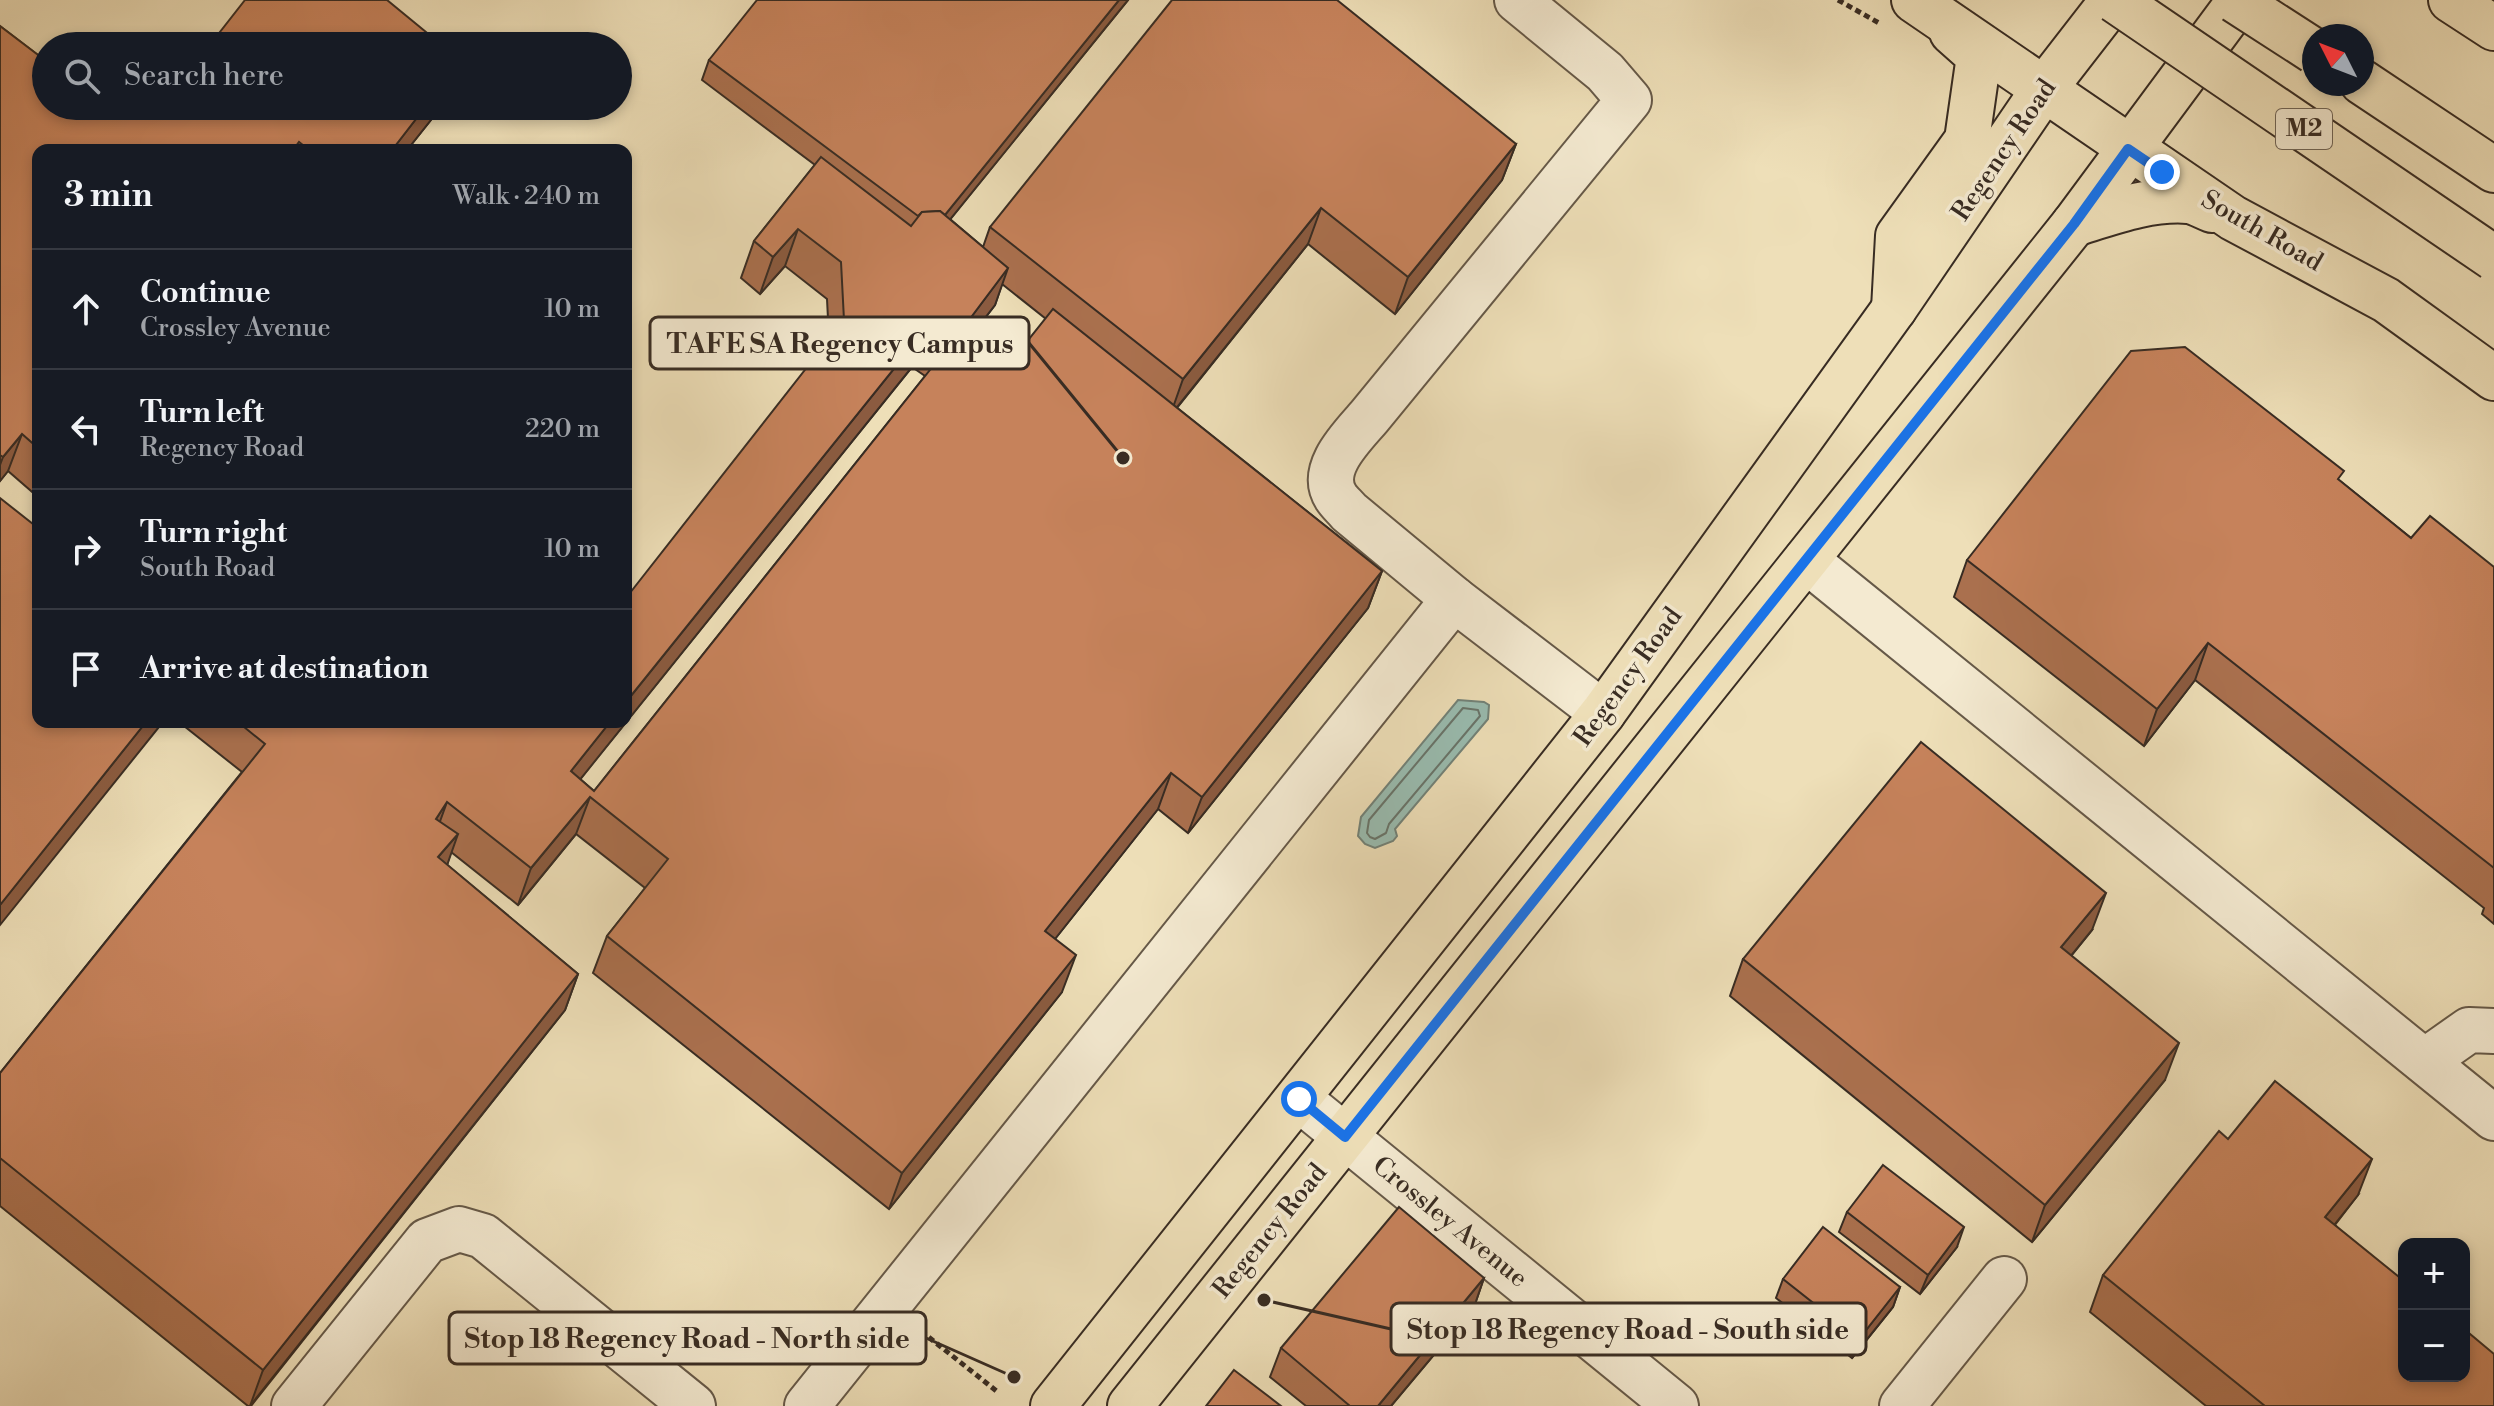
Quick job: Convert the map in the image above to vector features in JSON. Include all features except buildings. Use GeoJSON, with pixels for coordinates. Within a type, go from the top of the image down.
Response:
{"type":"FeatureCollection","features":[{"type":"Feature","properties":{"kind":"main road","name":"Regency Road"},"geometry":{"type":"LineString","coordinates":[[1053,1406],[1603,713],[1894,309],[2044,89],[2114,0]]}},
{"type":"Feature","properties":{"kind":"main road","name":"M2"},"geometry":{"type":"LineString","coordinates":[[2114,0],[2494,258]]}},
{"type":"Feature","properties":{"kind":"main road"},"geometry":{"type":"LineString","coordinates":[[2237,0],[2302,43]]}},
{"type":"Feature","properties":{"kind":"main road","name":"Regency Road"},"geometry":{"type":"LineString","coordinates":[[1130,1406],[2074,224],[2237,0]]}},
{"type":"Feature","properties":{"kind":"main road"},"geometry":{"type":"LineString","coordinates":[[2451,0],[2494,28]]}},
{"type":"Feature","properties":{"kind":"main road","name":"South Road"},"geometry":{"type":"LineString","coordinates":[[1905,9],[2044,89],[2233,218],[2386,300],[2494,378]]}},
{"type":"Feature","properties":{"kind":"main road"},"geometry":{"type":"LineString","coordinates":[[1894,309],[1898,236],[1967,140],[1979,56],[1905,9]]}},
{"type":"Feature","properties":{"kind":"main road"},"geometry":{"type":"LineString","coordinates":[[2374,90],[2494,170]]}},
{"type":"Feature","properties":{"kind":"main road"},"geometry":{"type":"LineString","coordinates":[[2074,224],[2129,207],[2190,201],[2233,218]]}},
{"type":"Feature","properties":{"kind":"street"},"geometry":{"type":"LineString","coordinates":[[1517,0],[1605,72],[1629,100],[1341,451],[1331,473],[1334,495],[1349,512],[1454,599],[1603,713]]}},
{"type":"Feature","properties":{"kind":"street"},"geometry":{"type":"LineString","coordinates":[[1806,560],[2494,1118]]}},
{"type":"Feature","properties":{"kind":"street"},"geometry":{"type":"LineString","coordinates":[[807,1406],[1454,599]]}},
{"type":"Feature","properties":{"kind":"street"},"geometry":{"type":"LineString","coordinates":[[2425,1061],[2469,1030],[2494,1031]]}},
{"type":"Feature","properties":{"kind":"street","name":"Crossley Avenue"},"geometry":{"type":"LineString","coordinates":[[1299,1099],[1676,1406]]}},
{"type":"Feature","properties":{"kind":"street"},"geometry":{"type":"LineString","coordinates":[[294,1406],[427,1241],[459,1229],[483,1236],[693,1406]]}},
{"type":"Feature","properties":{"kind":"street"},"geometry":{"type":"LineString","coordinates":[[1902,1406],[2004,1279]]}},
{"type":"Feature","properties":{"kind":"path"},"geometry":{"type":"LineString","coordinates":[[1838,0],[1905,9]]}},
{"type":"Feature","properties":{"kind":"path"},"geometry":{"type":"LineString","coordinates":[[919,1330],[999,1393]]}},
{"type":"Feature","properties":{"kind":"water"},"geometry":{"type":"Polygon","coordinates":[[[1458,700],[1489,705],[1488,719],[1395,829],[1397,836],[1393,841],[1375,848],[1365,844],[1358,836],[1361,817],[1458,700]]]}},
{"type":"Feature","properties":{"kind":"place","name":"TAFE SA Regency Campus"},"geometry":{"type":"Point","coordinates":[1123,458]}},
{"type":"Feature","properties":{"kind":"place","name":"Stop 18 Regency Road - South side"},"geometry":{"type":"Point","coordinates":[1264,1300]}},
{"type":"Feature","properties":{"kind":"place","name":"Stop 18 Regency Road - North side"},"geometry":{"type":"Point","coordinates":[1014,1377]}},
{"type":"Feature","properties":{"kind":"route"},"geometry":{"type":"LineString","coordinates":[[1299,1099],[1345,1137],[2074,224],[2128,149],[2162,172]]}}]}
